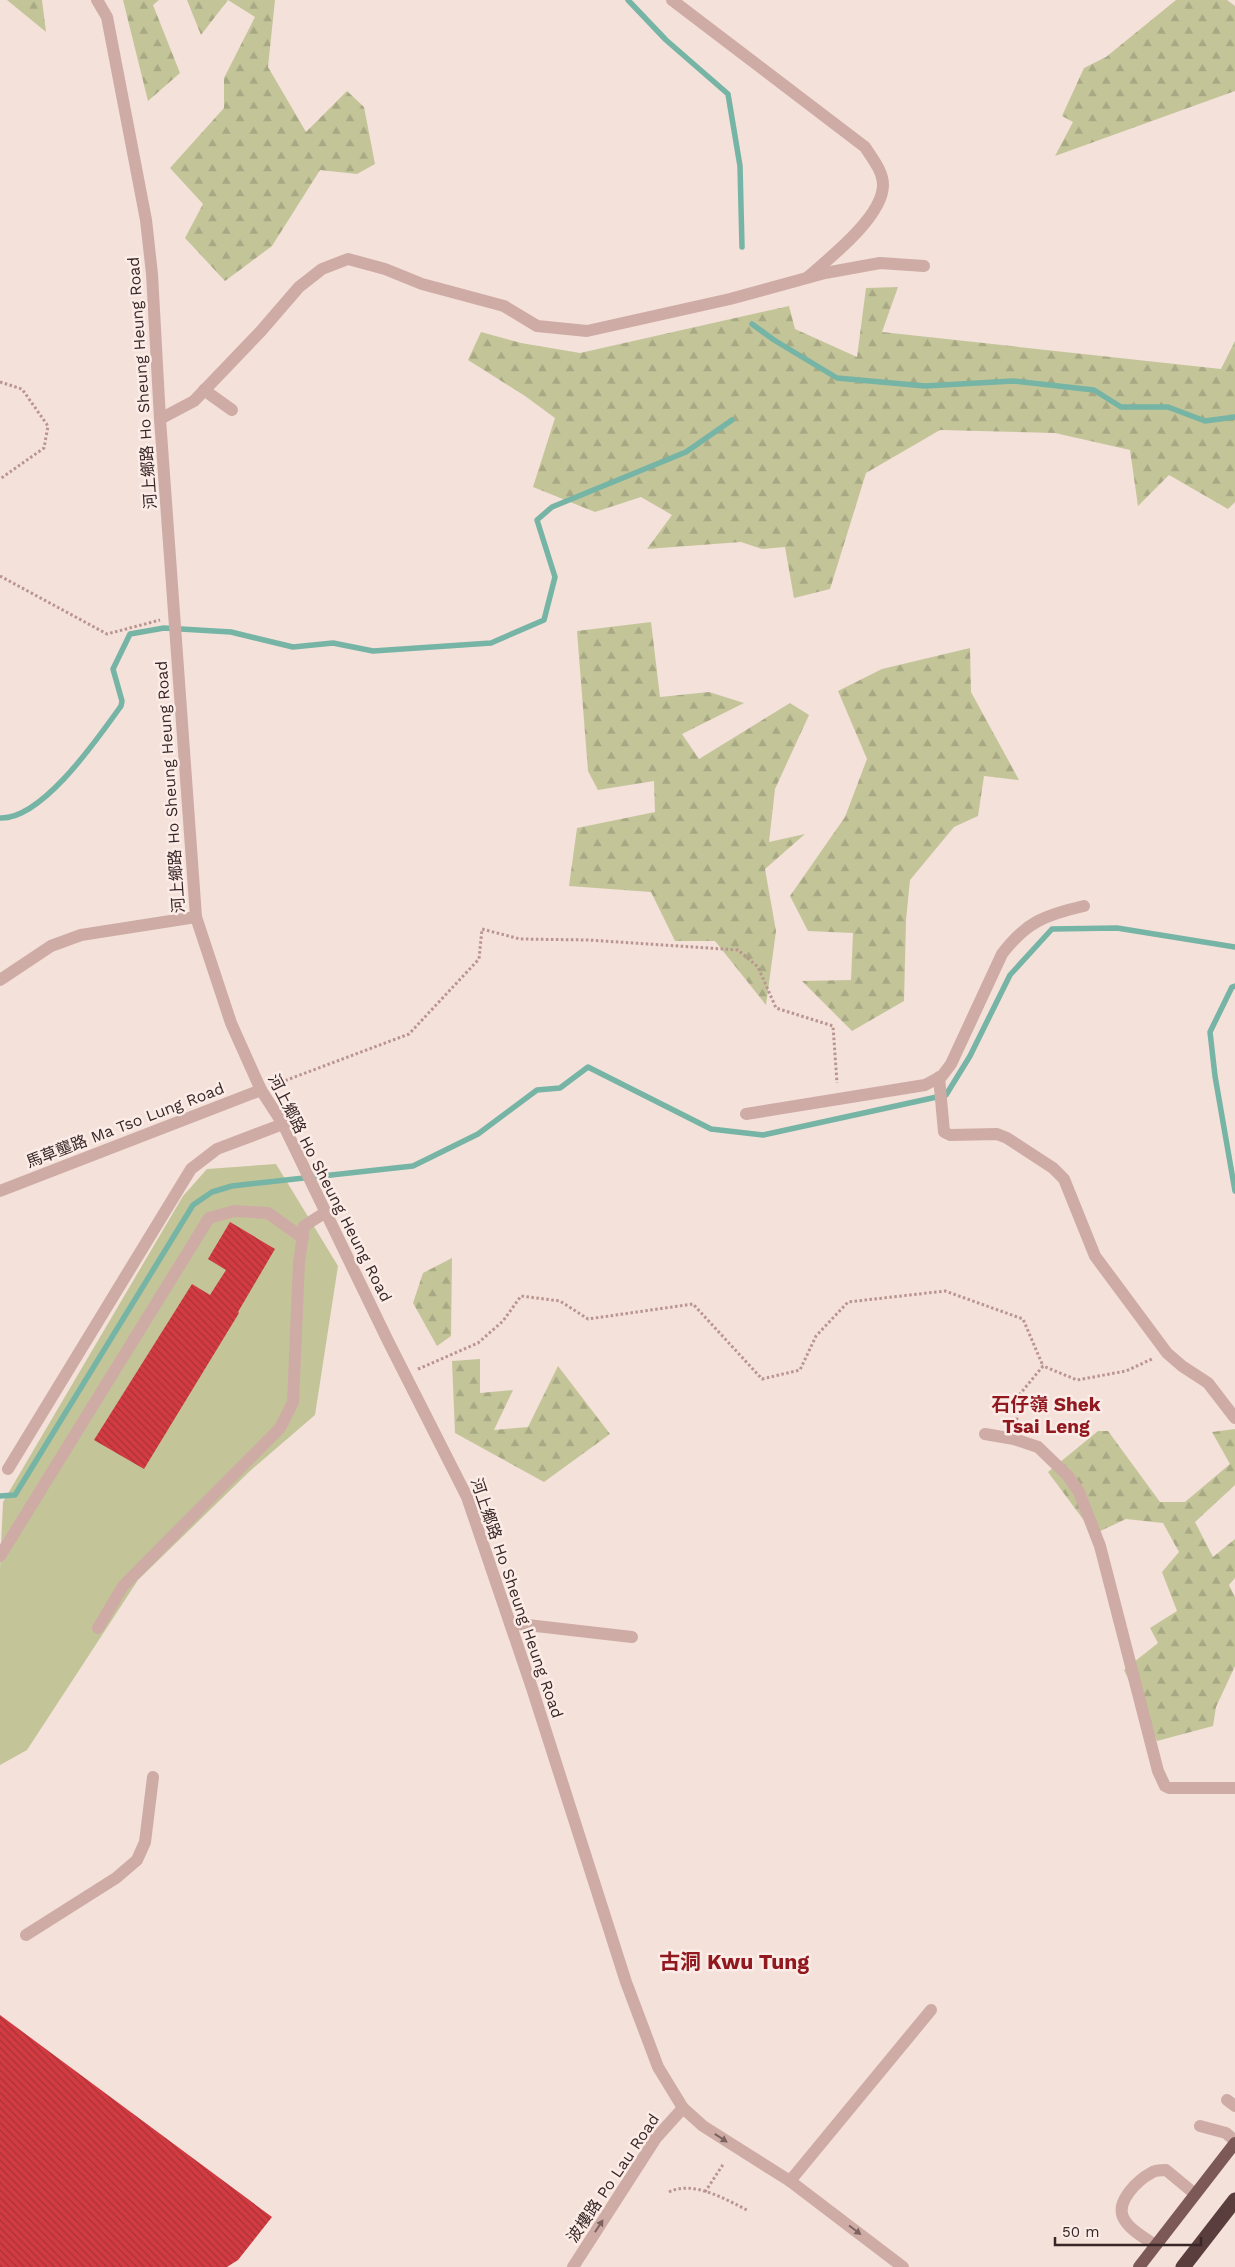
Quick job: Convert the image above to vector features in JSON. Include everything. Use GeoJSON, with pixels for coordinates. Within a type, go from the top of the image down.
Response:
{"type":"FeatureCollection","features":[{"type":"Feature","properties":{"kind":"highway"},"geometry":{"type":"LineString","coordinates":[[1183,2267],[1235,2200]]}},
{"type":"Feature","properties":{"kind":"main road"},"geometry":{"type":"LineString","coordinates":[[1138,2267],[1235,2142]]}},
{"type":"Feature","properties":{"kind":"street","name":"河上鄉路 Ho Sheung Heung Road"},"geometry":{"type":"LineString","coordinates":[[97,0],[107,17],[146,220],[152,274],[160,418],[196,917],[231,1022],[261,1090],[283,1124],[405,1374],[468,1497],[626,1982],[658,2067],[683,2108],[703,2126],[790,2181],[903,2267]]}},
{"type":"Feature","properties":{"kind":"street"},"geometry":{"type":"LineString","coordinates":[[672,0],[865,147],[878,166],[883,185],[875,210],[851,240],[808,277]]}},
{"type":"Feature","properties":{"kind":"street"},"geometry":{"type":"LineString","coordinates":[[160,418],[194,401],[261,330],[298,287],[322,269],[348,259],[385,269],[422,284],[504,306],[538,326],[587,331],[730,299],[808,277],[880,263],[924,266]]}},
{"type":"Feature","properties":{"kind":"street"},"geometry":{"type":"LineString","coordinates":[[204,390],[232,410]]}},
{"type":"Feature","properties":{"kind":"street"},"geometry":{"type":"LineString","coordinates":[[746,1114],[925,1085],[939,1077],[951,1064],[1002,954],[1014,938],[1030,924],[1048,915],[1084,906]]}},
{"type":"Feature","properties":{"kind":"street"},"geometry":{"type":"LineString","coordinates":[[0,980],[51,946],[81,935],[196,917]]}},
{"type":"Feature","properties":{"kind":"street"},"geometry":{"type":"LineString","coordinates":[[939,1077],[944,1132],[950,1135],[997,1134],[1007,1138],[1053,1168],[1064,1179],[1096,1256],[1166,1353],[1208,1383],[1235,1418]]}},
{"type":"Feature","properties":{"kind":"street","name":"馬草壟路 Ma Tso Lung Road"},"geometry":{"type":"LineString","coordinates":[[0,1191],[261,1090]]}},
{"type":"Feature","properties":{"kind":"street"},"geometry":{"type":"LineString","coordinates":[[8,1469],[191,1170],[217,1149],[283,1124]]}},
{"type":"Feature","properties":{"kind":"street"},"geometry":{"type":"LineString","coordinates":[[0,1556],[209,1218],[234,1211],[268,1213],[303,1238]]}},
{"type":"Feature","properties":{"kind":"street"},"geometry":{"type":"LineString","coordinates":[[98,1628],[123,1586],[280,1428],[293,1402],[299,1263],[304,1226],[326,1212]]}},
{"type":"Feature","properties":{"kind":"street"},"geometry":{"type":"LineString","coordinates":[[985,1434],[1014,1439],[1038,1447],[1068,1476],[1079,1492],[1100,1546],[1158,1771],[1165,1786],[1169,1788],[1235,1788]]}},
{"type":"Feature","properties":{"kind":"street"},"geometry":{"type":"LineString","coordinates":[[510,1623],[632,1637]]}},
{"type":"Feature","properties":{"kind":"street"},"geometry":{"type":"LineString","coordinates":[[26,1935],[116,1878],[138,1860],[146,1842],[153,1777]]}},
{"type":"Feature","properties":{"kind":"street"},"geometry":{"type":"LineString","coordinates":[[790,2181],[931,2010]]}},
{"type":"Feature","properties":{"kind":"street","name":"波樓路 Po Lau Road"},"geometry":{"type":"LineString","coordinates":[[573,2267],[656,2138],[683,2108]]}},
{"type":"Feature","properties":{"kind":"street"},"geometry":{"type":"LineString","coordinates":[[1200,2126],[1226,2133],[1235,2142]]}},
{"type":"Feature","properties":{"kind":"street"},"geometry":{"type":"LineString","coordinates":[[1155,2245],[1128,2224],[1123,2217],[1122,2210],[1126,2196],[1134,2186],[1151,2172],[1166,2170],[1195,2194]]}},
{"type":"Feature","properties":{"kind":"path"},"geometry":{"type":"LineString","coordinates":[[0,382],[22,389],[48,426],[44,448],[0,479]]}},
{"type":"Feature","properties":{"kind":"path"},"geometry":{"type":"LineString","coordinates":[[0,576],[107,634],[174,617]]}},
{"type":"Feature","properties":{"kind":"path"},"geometry":{"type":"LineString","coordinates":[[261,1090],[409,1034],[479,959],[482,930],[520,939],[588,940],[738,950],[758,967],[776,1008],[833,1026],[838,1099]]}},
{"type":"Feature","properties":{"kind":"path"},"geometry":{"type":"LineString","coordinates":[[405,1374],[478,1343],[503,1321],[521,1296],[560,1301],[588,1319],[693,1304],[762,1379],[800,1370],[816,1336],[848,1302],[945,1290],[1023,1319],[1043,1366],[1077,1380],[1126,1371],[1166,1353]]}},
{"type":"Feature","properties":{"kind":"path"},"geometry":{"type":"LineString","coordinates":[[1014,1439],[1020,1394],[1043,1366]]}},
{"type":"Feature","properties":{"kind":"path"},"geometry":{"type":"LineString","coordinates":[[705,2192],[724,2163]]}},
{"type":"Feature","properties":{"kind":"path"},"geometry":{"type":"LineString","coordinates":[[669,2192],[677,2188],[705,2192],[747,2210]]}},
{"type":"Feature","properties":{"kind":"green space"},"geometry":{"type":"Polygon","coordinates":[[[7,0],[42,0],[46,32],[7,0]]]}},
{"type":"Feature","properties":{"kind":"green space"},"geometry":{"type":"Polygon","coordinates":[[[123,0],[159,0],[153,5],[180,73],[148,101],[123,0]]]}},
{"type":"Feature","properties":{"kind":"green space"},"geometry":{"type":"Polygon","coordinates":[[[187,0],[228,0],[201,35],[187,0]]]}},
{"type":"Feature","properties":{"kind":"green space"},"geometry":{"type":"Polygon","coordinates":[[[228,0],[275,0],[268,67],[306,132],[347,91],[364,107],[375,164],[357,174],[320,170],[272,246],[225,281],[185,238],[203,204],[170,168],[224,108],[224,78],[255,17],[228,0]]]}},
{"type":"Feature","properties":{"kind":"green space"},"geometry":{"type":"Polygon","coordinates":[[[1176,0],[1227,0],[1235,6],[1235,91],[1055,156],[1073,122],[1062,116],[1084,68],[1106,57],[1176,0]]]}},
{"type":"Feature","properties":{"kind":"green space"},"geometry":{"type":"Polygon","coordinates":[[[898,287],[882,332],[1221,369],[1235,341],[1235,502],[1228,509],[1169,475],[1138,506],[1130,450],[1055,433],[940,430],[866,473],[830,589],[794,598],[785,547],[762,549],[741,542],[647,549],[672,515],[641,497],[595,512],[533,487],[555,418],[525,396],[468,360],[481,332],[521,343],[580,353],[789,306],[795,329],[857,357],[866,288],[898,287]]]}},
{"type":"Feature","properties":{"kind":"green space"},"geometry":{"type":"Polygon","coordinates":[[[651,622],[660,697],[709,692],[744,703],[682,734],[699,759],[790,703],[809,715],[775,789],[769,842],[805,834],[765,869],[776,931],[766,1005],[715,941],[675,941],[651,892],[569,886],[577,828],[655,812],[654,781],[598,790],[588,771],[577,631],[651,622]]]}},
{"type":"Feature","properties":{"kind":"green space"},"geometry":{"type":"Polygon","coordinates":[[[970,648],[971,692],[1019,780],[984,776],[978,816],[954,827],[910,880],[906,920],[904,1001],[852,1031],[802,981],[851,980],[853,933],[808,931],[790,896],[845,817],[867,759],[838,691],[882,669],[970,648]]]}},
{"type":"Feature","properties":{"kind":"green space"},"geometry":{"type":"Polygon","coordinates":[[[276,1164],[338,1266],[315,1415],[250,1471],[138,1580],[27,1750],[0,1765],[0,1568],[3,1502],[183,1196],[207,1169],[276,1164]]]}},
{"type":"Feature","properties":{"kind":"green space"},"geometry":{"type":"Polygon","coordinates":[[[452,1258],[451,1336],[437,1346],[413,1303],[423,1273],[452,1258]]]}},
{"type":"Feature","properties":{"kind":"green space"},"geometry":{"type":"Polygon","coordinates":[[[480,1359],[480,1393],[513,1390],[494,1430],[528,1427],[558,1366],[610,1434],[544,1482],[455,1433],[452,1361],[480,1359]]]}},
{"type":"Feature","properties":{"kind":"green space"},"geometry":{"type":"Polygon","coordinates":[[[1235,1429],[1235,1485],[1195,1522],[1213,1557],[1235,1539],[1235,1578],[1229,1585],[1235,1597],[1235,1666],[1216,1707],[1213,1726],[1157,1741],[1124,1670],[1158,1643],[1150,1628],[1177,1611],[1162,1572],[1179,1552],[1163,1523],[1126,1519],[1094,1534],[1048,1472],[1098,1431],[1108,1431],[1160,1502],[1185,1502],[1230,1464],[1212,1432],[1235,1429]]]}},
{"type":"Feature","properties":{"kind":"building"},"geometry":{"type":"Polygon","coordinates":[[[230,1222],[275,1249],[239,1313],[144,1469],[94,1440],[192,1284],[210,1295],[226,1270],[208,1259],[230,1222]]]}},
{"type":"Feature","properties":{"kind":"building"},"geometry":{"type":"Polygon","coordinates":[[[0,2015],[272,2217],[238,2260],[227,2267],[0,2267],[0,2015]]]}},
{"type":"Feature","properties":{"kind":"waterway"},"geometry":{"type":"LineString","coordinates":[[628,0],[666,40],[728,94],[740,166],[742,247]]}},
{"type":"Feature","properties":{"kind":"waterway"},"geometry":{"type":"LineString","coordinates":[[752,324],[774,340],[837,378],[925,386],[1013,381],[1094,390],[1121,407],[1168,407],[1205,421],[1235,417]]}},
{"type":"Feature","properties":{"kind":"waterway"},"geometry":{"type":"LineString","coordinates":[[0,818],[16,815],[33,806],[51,792],[84,756],[121,706],[122,701],[113,669],[130,634],[164,628],[231,632],[293,647],[333,643],[373,651],[491,643],[544,620],[555,577],[537,520],[552,507],[686,452],[732,420]]}},
{"type":"Feature","properties":{"kind":"waterway"},"geometry":{"type":"LineString","coordinates":[[0,1496],[15,1495],[193,1205],[212,1192],[232,1186],[413,1166],[478,1134],[537,1090],[560,1088],[588,1067],[711,1129],[763,1135],[946,1095],[970,1056],[1010,975],[1052,929],[1117,928],[1235,947]]}},
{"type":"Feature","properties":{"kind":"waterway"},"geometry":{"type":"LineString","coordinates":[[1235,986],[1232,987],[1210,1032],[1215,1076],[1235,1191]]}},
{"type":"Feature","properties":{"kind":"district","name":"石仔嶺 Shek Tsai Leng"},"geometry":{"type":"Point","coordinates":[1046,1415]}},
{"type":"Feature","properties":{"kind":"district","name":"古洞 Kwu Tung"},"geometry":{"type":"Point","coordinates":[734,1961]}}]}
